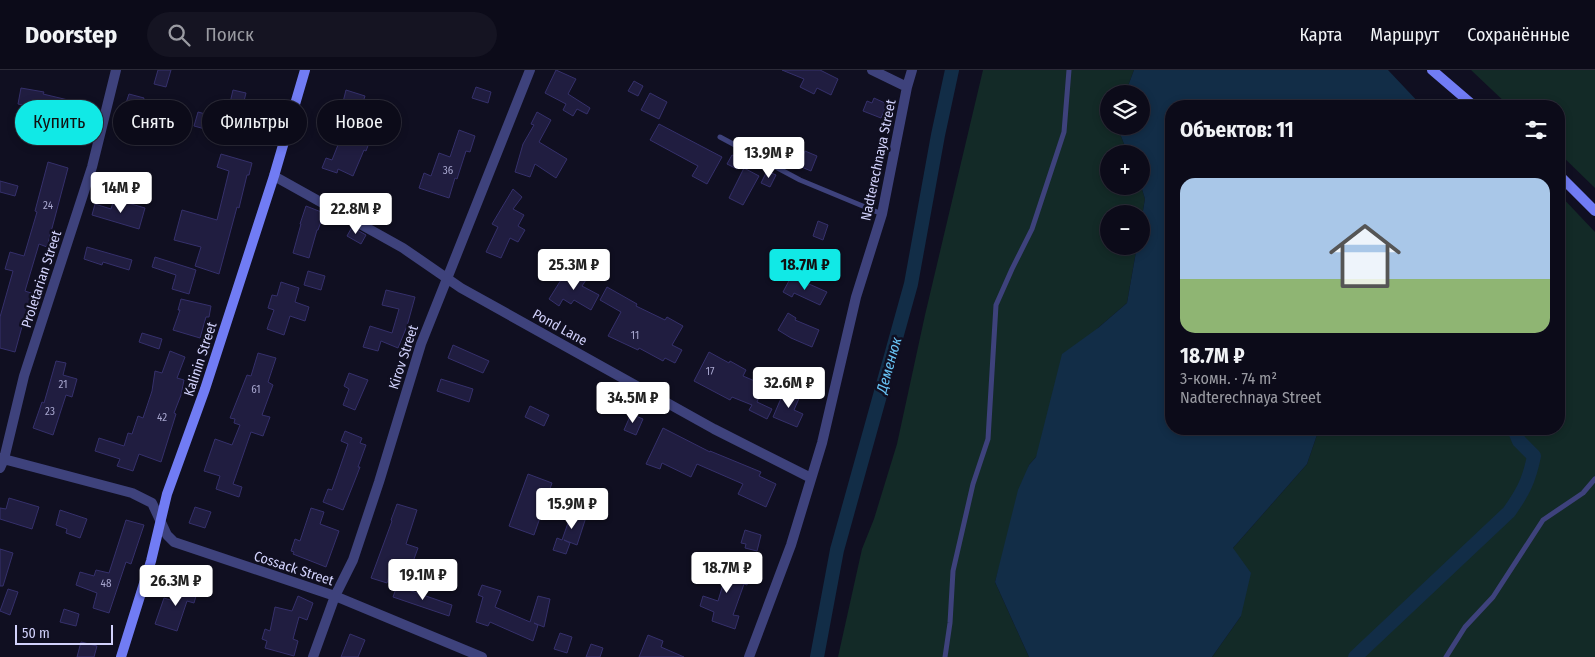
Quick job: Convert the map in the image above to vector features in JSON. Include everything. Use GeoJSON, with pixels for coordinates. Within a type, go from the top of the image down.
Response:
{"type":"FeatureCollection","features":[{"type":"Feature","properties":{"kind":"street","name":"Proletarian Street"},"geometry":{"type":"LineString","coordinates":[[1,462],[24,376],[92,167],[116,70]]}},
{"type":"Feature","properties":{"kind":"street","name":"Kalinin Street"},"geometry":{"type":"LineString","coordinates":[[121,657],[151,561],[166,494],[205,389],[274,176],[305,70]]}},
{"type":"Feature","properties":{"kind":"street","name":"Kirov Street"},"geometry":{"type":"LineString","coordinates":[[313,657],[335,596],[353,560],[421,344],[530,70]]}},
{"type":"Feature","properties":{"kind":"street"},"geometry":{"type":"LineString","coordinates":[[872,70],[907,86]]}},
{"type":"Feature","properties":{"kind":"street","name":"Nadterechnaya Street"},"geometry":{"type":"LineString","coordinates":[[749,657],[791,545],[822,443],[856,297],[882,214],[907,86],[912,70]]}},
{"type":"Feature","properties":{"kind":"street"},"geometry":{"type":"LineString","coordinates":[[1432,70],[1467,100]]}},
{"type":"Feature","properties":{"kind":"street","name":"Pond Lane"},"geometry":{"type":"LineString","coordinates":[[274,176],[403,248],[461,288],[714,429],[812,478]]}},
{"type":"Feature","properties":{"kind":"street"},"geometry":{"type":"LineString","coordinates":[[1565,181],[1595,211]]}},
{"type":"Feature","properties":{"kind":"street","name":"Cossack Street"},"geometry":{"type":"LineString","coordinates":[[1,462],[132,493],[152,503],[167,535],[174,542],[335,596],[482,657]]}},
{"type":"Feature","properties":{"kind":"lane"},"geometry":{"type":"LineString","coordinates":[[945,657],[950,622],[953,571],[973,484],[988,439],[996,306],[1032,229],[1064,132],[1069,70]]}},
{"type":"Feature","properties":{"kind":"lane"},"geometry":{"type":"LineString","coordinates":[[720,137],[800,180],[882,214]]}},
{"type":"Feature","properties":{"kind":"lane"},"geometry":{"type":"LineString","coordinates":[[1446,657],[1465,627],[1493,597],[1543,520],[1583,493],[1595,479]]}},
{"type":"Feature","properties":{"kind":"green space"},"geometry":{"type":"Polygon","coordinates":[[[983,70],[1134,70],[1128,85],[1100,85],[1100,135],[1121,135],[1124,145],[1100,145],[1100,195],[1144,195],[1145,199],[1144,205],[1100,205],[1100,255],[1135,255],[1127,303],[1098,328],[1036,457],[1029,465],[995,582],[1029,657],[838,657],[862,549],[874,519],[897,444],[925,315],[983,70]]]}},
{"type":"Feature","properties":{"kind":"green space"},"geometry":{"type":"Polygon","coordinates":[[[1471,70],[1595,70],[1595,188],[1565,159],[1565,100],[1503,100],[1471,70]]]}},
{"type":"Feature","properties":{"kind":"green space"},"geometry":{"type":"Polygon","coordinates":[[[1565,200],[1595,232],[1595,657],[1212,657],[1241,616],[1233,548],[1307,464],[1317,435],[1565,435],[1565,200]]]}},
{"type":"Feature","properties":{"kind":"water"},"geometry":{"type":"Polygon","coordinates":[[[1134,70],[1388,70],[1416,100],[1165,100],[1165,435],[1317,435],[1307,464],[1233,548],[1251,573],[1241,616],[1212,657],[1029,657],[995,582],[1018,490],[1029,465],[1036,457],[1062,354],[1098,328],[1127,303],[1135,255],[1150,255],[1150,205],[1144,205],[1144,195],[1150,195],[1150,145],[1124,145],[1121,135],[1150,135],[1150,85],[1128,85],[1134,70]]]}},
{"type":"Feature","properties":{"kind":"building"},"geometry":{"type":"Polygon","coordinates":[[[158,70],[171,70],[166,87],[154,84],[158,70]]]}},
{"type":"Feature","properties":{"kind":"building"},"geometry":{"type":"Polygon","coordinates":[[[556,70],[576,79],[568,94],[590,108],[587,114],[577,109],[573,116],[563,110],[566,104],[545,93],[556,70]]]}},
{"type":"Feature","properties":{"kind":"building"},"geometry":{"type":"Polygon","coordinates":[[[782,70],[820,70],[838,79],[831,95],[817,88],[814,94],[800,87],[804,79],[782,70]]]}},
{"type":"Feature","properties":{"kind":"building"},"geometry":{"type":"Polygon","coordinates":[[[634,81],[643,86],[638,96],[628,91],[634,81]]]}},
{"type":"Feature","properties":{"kind":"building"},"geometry":{"type":"Polygon","coordinates":[[[476,87],[491,92],[488,103],[472,98],[476,87]]]}},
{"type":"Feature","properties":{"kind":"building"},"geometry":{"type":"Polygon","coordinates":[[[21,88],[44,92],[43,94],[68,100],[19,100],[21,88]]]}},
{"type":"Feature","properties":{"kind":"building"},"geometry":{"type":"Polygon","coordinates":[[[233,90],[246,93],[244,100],[231,100],[233,90]]]}},
{"type":"Feature","properties":{"kind":"building"},"geometry":{"type":"Polygon","coordinates":[[[346,90],[365,96],[364,100],[344,100],[346,90]]]}},
{"type":"Feature","properties":{"kind":"building"},"geometry":{"type":"Polygon","coordinates":[[[650,93],[667,102],[659,119],[641,110],[650,93]]]}},
{"type":"Feature","properties":{"kind":"building"},"geometry":{"type":"Polygon","coordinates":[[[129,94],[144,98],[144,100],[127,100],[129,94]]]}},
{"type":"Feature","properties":{"kind":"building"},"geometry":{"type":"Polygon","coordinates":[[[874,98],[887,104],[881,118],[863,111],[867,101],[872,103],[874,98]]]}},
{"type":"Feature","properties":{"kind":"building"},"geometry":{"type":"Polygon","coordinates":[[[198,112],[202,113],[202,128],[194,126],[198,112]]]}},
{"type":"Feature","properties":{"kind":"building"},"geometry":{"type":"Polygon","coordinates":[[[537,112],[551,120],[539,142],[567,159],[556,178],[535,164],[530,177],[515,172],[523,144],[534,125],[531,124],[537,112]]]}},
{"type":"Feature","properties":{"kind":"building"},"geometry":{"type":"Polygon","coordinates":[[[659,124],[722,157],[707,184],[692,176],[698,166],[650,140],[659,124]]]}},
{"type":"Feature","properties":{"kind":"building"},"geometry":{"type":"Polygon","coordinates":[[[459,130],[475,136],[470,152],[466,151],[449,198],[419,188],[424,173],[431,176],[439,153],[450,157],[459,130]]]}},
{"type":"Feature","properties":{"kind":"building"},"geometry":{"type":"Polygon","coordinates":[[[338,145],[368,145],[366,151],[364,150],[353,176],[338,169],[337,173],[322,168],[326,158],[332,160],[338,145]]]}},
{"type":"Feature","properties":{"kind":"building"},"geometry":{"type":"Polygon","coordinates":[[[805,151],[817,156],[811,171],[799,166],[805,151]]]}},
{"type":"Feature","properties":{"kind":"building"},"geometry":{"type":"Polygon","coordinates":[[[221,154],[252,163],[239,208],[237,207],[219,274],[195,266],[201,247],[174,240],[182,210],[217,220],[229,171],[217,167],[221,154]]]}},
{"type":"Feature","properties":{"kind":"building"},"geometry":{"type":"Polygon","coordinates":[[[732,155],[741,159],[737,169],[727,164],[732,155]]]}},
{"type":"Feature","properties":{"kind":"building"},"geometry":{"type":"Polygon","coordinates":[[[48,162],[68,168],[47,247],[39,244],[25,291],[34,294],[29,312],[26,312],[15,352],[0,348],[0,317],[13,271],[5,269],[10,252],[24,256],[37,212],[35,211],[48,162]]]}},
{"type":"Feature","properties":{"kind":"building"},"geometry":{"type":"Polygon","coordinates":[[[744,168],[759,176],[743,205],[729,198],[744,168]]]}},
{"type":"Feature","properties":{"kind":"building"},"geometry":{"type":"Polygon","coordinates":[[[767,171],[776,175],[770,187],[761,183],[767,171]]]}},
{"type":"Feature","properties":{"kind":"building"},"geometry":{"type":"Polygon","coordinates":[[[0,181],[18,186],[15,196],[0,192],[0,181]]]}},
{"type":"Feature","properties":{"kind":"building"},"geometry":{"type":"Polygon","coordinates":[[[513,189],[522,197],[513,209],[524,215],[518,226],[525,230],[518,242],[510,238],[501,258],[486,252],[498,227],[492,224],[513,189]]]}},
{"type":"Feature","properties":{"kind":"building"},"geometry":{"type":"Polygon","coordinates":[[[114,199],[145,208],[139,229],[92,215],[95,204],[111,209],[114,199]]]}},
{"type":"Feature","properties":{"kind":"building"},"geometry":{"type":"Polygon","coordinates":[[[306,206],[324,213],[309,258],[293,253],[306,206]]]}},
{"type":"Feature","properties":{"kind":"building"},"geometry":{"type":"Polygon","coordinates":[[[818,221],[828,225],[823,240],[813,236],[818,221]]]}},
{"type":"Feature","properties":{"kind":"building"},"geometry":{"type":"Polygon","coordinates":[[[352,227],[366,235],[361,244],[347,236],[352,227]]]}},
{"type":"Feature","properties":{"kind":"building"},"geometry":{"type":"Polygon","coordinates":[[[87,247],[132,260],[129,270],[103,262],[102,265],[84,259],[87,247]]]}},
{"type":"Feature","properties":{"kind":"building"},"geometry":{"type":"Polygon","coordinates":[[[155,257],[196,270],[189,294],[172,289],[176,275],[152,267],[155,257]]]}},
{"type":"Feature","properties":{"kind":"building"},"geometry":{"type":"Polygon","coordinates":[[[308,271],[325,276],[321,290],[304,285],[308,271]]]}},
{"type":"Feature","properties":{"kind":"building"},"geometry":{"type":"Polygon","coordinates":[[[579,271],[588,277],[582,286],[599,295],[591,310],[574,300],[571,304],[563,299],[559,306],[549,299],[566,272],[575,277],[579,271]]]}},
{"type":"Feature","properties":{"kind":"building"},"geometry":{"type":"Polygon","coordinates":[[[791,277],[808,286],[809,284],[827,292],[820,305],[794,293],[792,297],[783,292],[791,277]]]}},
{"type":"Feature","properties":{"kind":"building"},"geometry":{"type":"Polygon","coordinates":[[[281,282],[299,288],[295,302],[309,307],[305,321],[290,316],[284,335],[267,329],[274,310],[268,308],[272,295],[277,296],[281,282]]]}},
{"type":"Feature","properties":{"kind":"building"},"geometry":{"type":"Polygon","coordinates":[[[607,287],[637,304],[636,306],[665,320],[667,317],[683,326],[672,345],[682,350],[675,363],[665,358],[663,361],[639,348],[638,350],[608,336],[621,312],[600,300],[607,287]]]}},
{"type":"Feature","properties":{"kind":"building"},"geometry":{"type":"Polygon","coordinates":[[[386,290],[415,297],[407,326],[398,348],[381,341],[378,351],[363,347],[370,326],[392,333],[399,309],[382,305],[386,290]]]}},
{"type":"Feature","properties":{"kind":"building"},"geometry":{"type":"Polygon","coordinates":[[[181,299],[211,306],[209,317],[206,317],[200,338],[173,330],[180,310],[178,310],[181,299]]]}},
{"type":"Feature","properties":{"kind":"building"},"geometry":{"type":"Polygon","coordinates":[[[788,313],[796,318],[795,320],[819,330],[812,347],[778,330],[788,313]]]}},
{"type":"Feature","properties":{"kind":"building"},"geometry":{"type":"Polygon","coordinates":[[[142,333],[162,339],[159,349],[139,342],[142,333]]]}},
{"type":"Feature","properties":{"kind":"building"},"geometry":{"type":"Polygon","coordinates":[[[453,345],[489,361],[483,373],[448,358],[453,345]]]}},
{"type":"Feature","properties":{"kind":"building"},"geometry":{"type":"Polygon","coordinates":[[[170,351],[185,357],[177,378],[184,380],[161,462],[139,454],[133,471],[117,466],[120,459],[95,451],[99,438],[124,446],[128,433],[132,434],[138,416],[143,418],[152,391],[155,371],[162,373],[170,351]]]}},
{"type":"Feature","properties":{"kind":"building"},"geometry":{"type":"Polygon","coordinates":[[[709,352],[746,370],[743,376],[764,385],[757,402],[772,409],[767,419],[749,410],[752,405],[732,397],[730,400],[694,381],[709,352]]]}},
{"type":"Feature","properties":{"kind":"building"},"geometry":{"type":"Polygon","coordinates":[[[258,353],[276,358],[268,382],[273,385],[262,415],[270,417],[263,436],[251,432],[233,484],[242,487],[239,497],[216,489],[220,476],[204,471],[215,439],[232,445],[240,425],[234,423],[235,419],[230,418],[247,375],[251,376],[258,353]]]}},
{"type":"Feature","properties":{"kind":"building"},"geometry":{"type":"Polygon","coordinates":[[[56,361],[66,363],[63,375],[77,379],[72,397],[66,395],[53,435],[33,428],[42,402],[44,403],[56,361]]]}},
{"type":"Feature","properties":{"kind":"building"},"geometry":{"type":"Polygon","coordinates":[[[349,373],[368,380],[355,410],[343,405],[349,389],[344,386],[349,373]]]}},
{"type":"Feature","properties":{"kind":"building"},"geometry":{"type":"Polygon","coordinates":[[[441,379],[473,389],[469,402],[437,391],[441,379]]]}},
{"type":"Feature","properties":{"kind":"building"},"geometry":{"type":"Polygon","coordinates":[[[785,389],[800,396],[794,410],[803,414],[797,427],[773,417],[785,389]]]}},
{"type":"Feature","properties":{"kind":"building"},"geometry":{"type":"Polygon","coordinates":[[[530,406],[549,415],[544,426],[525,417],[530,406]]]}},
{"type":"Feature","properties":{"kind":"building"},"geometry":{"type":"Polygon","coordinates":[[[631,414],[643,419],[636,435],[624,430],[631,414]]]}},
{"type":"Feature","properties":{"kind":"building"},"geometry":{"type":"Polygon","coordinates":[[[663,428],[710,452],[761,472],[759,476],[776,484],[766,507],[738,494],[743,484],[697,464],[691,477],[662,463],[660,469],[646,464],[663,428]]]}},
{"type":"Feature","properties":{"kind":"building"},"geometry":{"type":"Polygon","coordinates":[[[345,431],[362,438],[360,443],[366,445],[358,467],[360,467],[343,510],[323,502],[328,489],[332,490],[348,444],[341,441],[345,431]]]}},
{"type":"Feature","properties":{"kind":"building"},"geometry":{"type":"Polygon","coordinates":[[[528,474],[552,483],[534,535],[509,526],[528,474]]]}},
{"type":"Feature","properties":{"kind":"building"},"geometry":{"type":"Polygon","coordinates":[[[9,498],[39,507],[32,529],[0,519],[0,508],[6,509],[9,498]]]}},
{"type":"Feature","properties":{"kind":"building"},"geometry":{"type":"Polygon","coordinates":[[[397,504],[417,510],[406,544],[418,548],[410,570],[393,564],[387,583],[371,578],[397,504]]]}},
{"type":"Feature","properties":{"kind":"building"},"geometry":{"type":"Polygon","coordinates":[[[574,506],[588,511],[577,545],[564,540],[570,543],[566,554],[553,550],[557,538],[562,540],[574,506]]]}},
{"type":"Feature","properties":{"kind":"building"},"geometry":{"type":"Polygon","coordinates":[[[195,507],[211,512],[205,528],[189,523],[195,507]]]}},
{"type":"Feature","properties":{"kind":"building"},"geometry":{"type":"Polygon","coordinates":[[[311,508],[324,512],[320,524],[339,531],[326,567],[293,554],[294,552],[291,551],[295,539],[300,541],[311,508]]]}},
{"type":"Feature","properties":{"kind":"building"},"geometry":{"type":"Polygon","coordinates":[[[60,510],[87,519],[80,538],[66,533],[67,529],[56,525],[60,510]]]}},
{"type":"Feature","properties":{"kind":"building"},"geometry":{"type":"Polygon","coordinates":[[[126,520],[144,525],[131,564],[126,562],[109,613],[93,608],[97,593],[76,585],[80,572],[94,576],[96,570],[109,573],[126,520]]]}},
{"type":"Feature","properties":{"kind":"building"},"geometry":{"type":"Polygon","coordinates":[[[745,530],[761,535],[757,551],[745,548],[746,544],[741,543],[745,530]]]}},
{"type":"Feature","properties":{"kind":"building"},"geometry":{"type":"Polygon","coordinates":[[[0,549],[13,553],[3,586],[0,586],[0,549]]]}},
{"type":"Feature","properties":{"kind":"building"},"geometry":{"type":"Polygon","coordinates":[[[715,562],[731,567],[732,564],[752,571],[747,585],[744,584],[733,615],[739,616],[735,629],[712,621],[714,612],[700,606],[703,596],[718,601],[725,578],[711,574],[715,562]]]}},
{"type":"Feature","properties":{"kind":"building"},"geometry":{"type":"Polygon","coordinates":[[[180,583],[198,589],[194,603],[187,601],[177,631],[155,624],[164,598],[174,601],[180,583]]]}},
{"type":"Feature","properties":{"kind":"building"},"geometry":{"type":"Polygon","coordinates":[[[482,585],[501,591],[495,607],[530,622],[538,596],[550,599],[544,627],[534,623],[538,625],[533,641],[490,622],[488,626],[476,622],[483,597],[478,595],[482,585]]]}},
{"type":"Feature","properties":{"kind":"building"},"geometry":{"type":"Polygon","coordinates":[[[397,586],[452,605],[449,616],[393,597],[397,586]]]}},
{"type":"Feature","properties":{"kind":"building"},"geometry":{"type":"Polygon","coordinates":[[[8,589],[18,592],[10,615],[0,611],[8,589]]]}},
{"type":"Feature","properties":{"kind":"building"},"geometry":{"type":"Polygon","coordinates":[[[298,596],[313,603],[307,620],[299,617],[293,639],[298,641],[294,656],[265,648],[267,641],[262,639],[265,629],[270,631],[275,607],[292,611],[298,596]]]}},
{"type":"Feature","properties":{"kind":"building"},"geometry":{"type":"Polygon","coordinates":[[[64,609],[79,614],[76,626],[60,622],[64,609]]]}},
{"type":"Feature","properties":{"kind":"building"},"geometry":{"type":"Polygon","coordinates":[[[560,633],[572,637],[567,653],[554,649],[560,633]]]}},
{"type":"Feature","properties":{"kind":"building"},"geometry":{"type":"Polygon","coordinates":[[[350,634],[365,640],[358,657],[341,657],[350,634]]]}},
{"type":"Feature","properties":{"kind":"building"},"geometry":{"type":"Polygon","coordinates":[[[648,635],[663,641],[661,647],[684,657],[639,657],[648,635]]]}},
{"type":"Feature","properties":{"kind":"building"},"geometry":{"type":"Polygon","coordinates":[[[81,642],[97,646],[94,657],[77,657],[81,642]]]}},
{"type":"Feature","properties":{"kind":"building"},"geometry":{"type":"Polygon","coordinates":[[[591,644],[603,648],[600,657],[586,657],[591,644]]]}},
{"type":"Feature","properties":{"kind":"waterway","name":"Деменюк"},"geometry":{"type":"LineString","coordinates":[[817,657],[837,550],[911,284],[938,135],[952,70]]}},
{"type":"Feature","properties":{"kind":"waterway"},"geometry":{"type":"LineString","coordinates":[[1355,657],[1509,512],[1525,486],[1534,456],[1519,441],[1516,435]]}}]}
